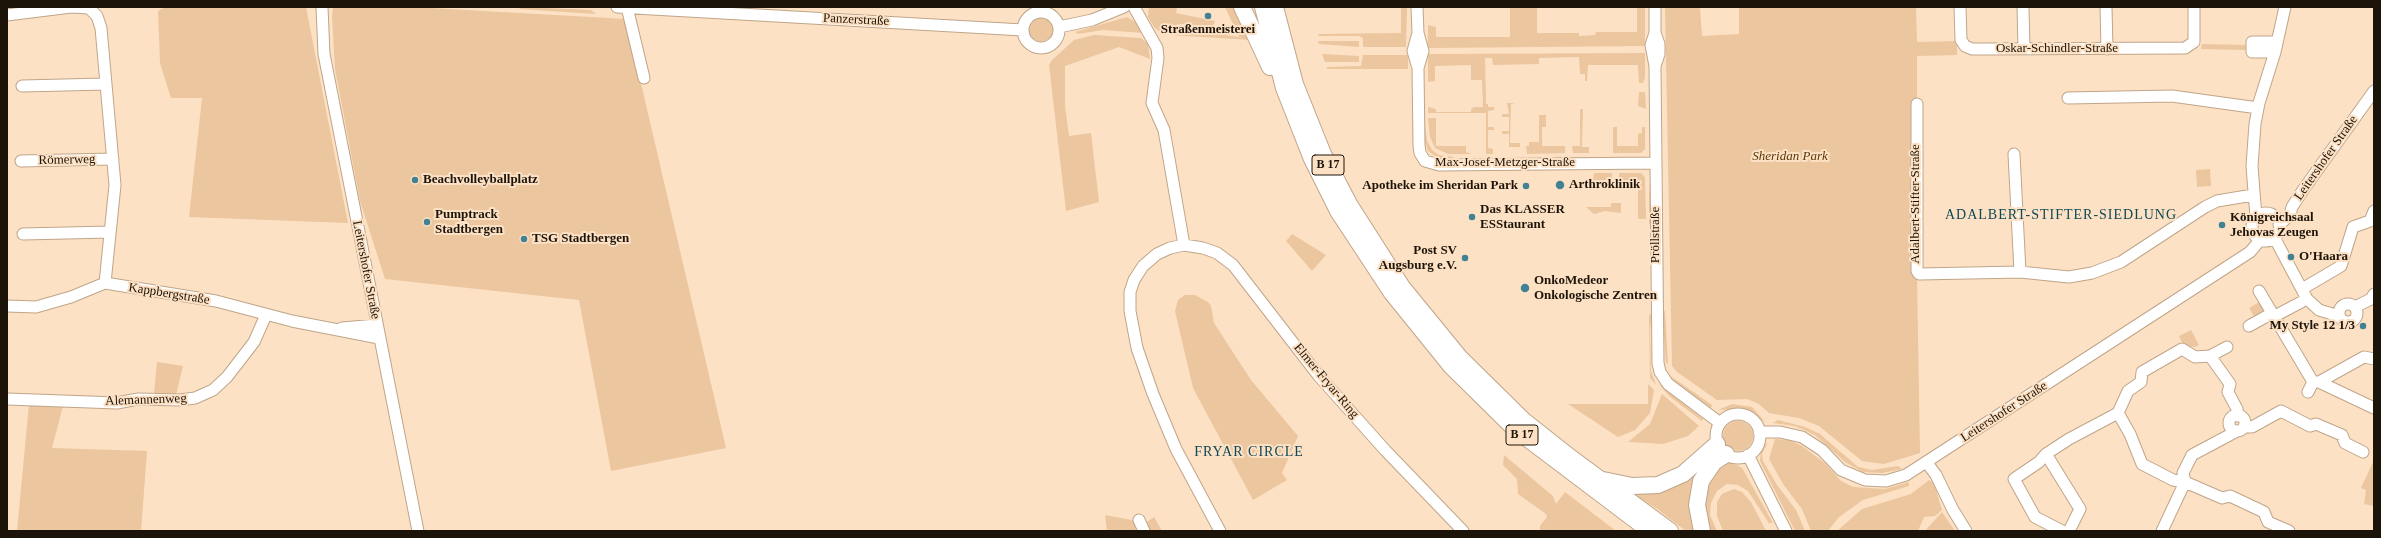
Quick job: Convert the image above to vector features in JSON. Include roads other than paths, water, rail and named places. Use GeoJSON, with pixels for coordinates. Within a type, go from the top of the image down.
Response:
{"type":"FeatureCollection","features":[{"type":"Feature","properties":{"kind":"highway"},"geometry":{"type":"LineString","coordinates":[[1242,7],[1272,46]]}},
{"type":"Feature","properties":{"kind":"highway","name":"B 17"},"geometry":{"type":"LineString","coordinates":[[1263,7],[1284,88],[1309,153],[1338,211],[1367,258],[1416,326],[1455,371],[1514,429],[1621,511],[1650,531]]}},
{"type":"Feature","properties":{"kind":"highway","name":"B 17"},"geometry":{"type":"LineString","coordinates":[[1275,7],[1272,46],[1304,109],[1322,154],[1349,204],[1402,287],[1456,354],[1500,399],[1546,439],[1670,531]]}},
{"type":"Feature","properties":{"kind":"highway"},"geometry":{"type":"LineString","coordinates":[[1600,480],[1632,486],[1658,485],[1682,474],[1722,449]]}},
{"type":"Feature","properties":{"kind":"highway"},"geometry":{"type":"LineString","coordinates":[[1702,531],[1697,505],[1701,481],[1722,449]]}},
{"type":"Feature","properties":{"kind":"highway"},"geometry":{"type":"LineString","coordinates":[[1621,511],[1635,531]]}},
{"type":"Feature","properties":{"kind":"street","name":"Römerweg"},"geometry":{"type":"LineString","coordinates":[[7,15],[71,7],[89,8],[94,11],[101,28],[115,185],[105,283]]}},
{"type":"Feature","properties":{"kind":"street","name":"Leitershofer Straße"},"geometry":{"type":"LineString","coordinates":[[322,7],[324,54],[418,531]]}},
{"type":"Feature","properties":{"kind":"street","name":"Panzerstraße"},"geometry":{"type":"LineString","coordinates":[[617,7],[1023,30]]}},
{"type":"Feature","properties":{"kind":"street"},"geometry":{"type":"LineString","coordinates":[[627,7],[644,78]]}},
{"type":"Feature","properties":{"kind":"street"},"geometry":{"type":"LineString","coordinates":[[1059,27],[1092,20],[1124,7]]}},
{"type":"Feature","properties":{"kind":"street"},"geometry":{"type":"LineString","coordinates":[[1134,7],[1157,48],[1152,103],[1164,130],[1184,245]]}},
{"type":"Feature","properties":{"kind":"street","name":"Max-Josef-Metzger-Straße"},"geometry":{"type":"LineString","coordinates":[[1417,7],[1418,33],[1423,51],[1418,68],[1419,149],[1422,158],[1428,162],[1439,165],[1656,163]]}},
{"type":"Feature","properties":{"kind":"street","name":"Pröllstraße"},"geometry":{"type":"LineString","coordinates":[[1655,7],[1655,32],[1651,45],[1655,66],[1657,340],[1660,372],[1668,384],[1679,394],[1720,423]]}},
{"type":"Feature","properties":{"kind":"street","name":"Oskar-Schindler-Straße"},"geometry":{"type":"LineString","coordinates":[[1960,7],[1961,40],[1965,46],[1972,49],[2185,48],[2194,42],[2194,7]]}},
{"type":"Feature","properties":{"kind":"street"},"geometry":{"type":"LineString","coordinates":[[2024,7],[2024,49]]}},
{"type":"Feature","properties":{"kind":"street"},"geometry":{"type":"LineString","coordinates":[[2106,7],[2107,49]]}},
{"type":"Feature","properties":{"kind":"street"},"geometry":{"type":"LineString","coordinates":[[2285,7],[2276,47],[2258,108],[2253,145],[2254,197],[2259,215],[2252,227],[2258,237],[2267,240],[2274,237],[2307,299],[2319,310],[2339,316],[2341,307],[2345,304],[2351,304],[2355,307],[2371,299],[2374,294]]}},
{"type":"Feature","properties":{"kind":"street"},"geometry":{"type":"LineString","coordinates":[[1033,10],[1044,10],[1054,18],[1059,27],[1056,39],[1048,46],[1042,47],[1037,47],[1027,41],[1023,30],[1026,21],[1033,10]]}},
{"type":"Feature","properties":{"kind":"street"},"geometry":{"type":"LineString","coordinates":[[22,86],[106,84]]}},
{"type":"Feature","properties":{"kind":"street","name":"Leitershofer Straße"},"geometry":{"type":"LineString","coordinates":[[2274,237],[2278,233],[2278,222],[2290,215],[2292,207],[2374,90]]}},
{"type":"Feature","properties":{"kind":"street"},"geometry":{"type":"LineString","coordinates":[[2068,98],[2172,96],[2258,108]]}},
{"type":"Feature","properties":{"kind":"street","name":"Adalbert-Stifter-Straße"},"geometry":{"type":"LineString","coordinates":[[1917,104],[1916,271],[1922,275],[2020,272],[2058,277],[2092,273],[2121,262],[2205,207],[2217,201],[2254,197]]}},
{"type":"Feature","properties":{"kind":"street"},"geometry":{"type":"LineString","coordinates":[[2014,154],[2020,272]]}},
{"type":"Feature","properties":{"kind":"street","name":"Römerweg"},"geometry":{"type":"LineString","coordinates":[[21,160],[113,159]]}},
{"type":"Feature","properties":{"kind":"street"},"geometry":{"type":"LineString","coordinates":[[2302,289],[2341,266],[2353,227],[2370,221],[2374,211]]}},
{"type":"Feature","properties":{"kind":"street"},"geometry":{"type":"LineString","coordinates":[[2259,215],[2268,213],[2278,222]]}},
{"type":"Feature","properties":{"kind":"street"},"geometry":{"type":"LineString","coordinates":[[23,234],[110,232]]}},
{"type":"Feature","properties":{"kind":"street","name":"Leitershofer Straße"},"geometry":{"type":"LineString","coordinates":[[1759,432],[1780,432],[1802,437],[1822,450],[1841,470],[1865,480],[1878,482],[1892,480],[1911,473],[2238,258],[2250,252],[2258,237]]}},
{"type":"Feature","properties":{"kind":"street","name":"Elmer-Fryar-Ring"},"geometry":{"type":"LineString","coordinates":[[1220,531],[1176,449],[1153,394],[1137,348],[1130,311],[1130,292],[1134,280],[1143,266],[1157,254],[1170,248],[1184,245],[1204,248],[1217,253],[1233,265],[1318,375],[1390,456],[1463,531]]}},
{"type":"Feature","properties":{"kind":"street","name":"Kappbergstraße"},"geometry":{"type":"LineString","coordinates":[[105,283],[209,300],[266,315],[379,338]]}},
{"type":"Feature","properties":{"kind":"street"},"geometry":{"type":"LineString","coordinates":[[7,306],[36,306],[71,297],[105,283]]}},
{"type":"Feature","properties":{"kind":"street"},"geometry":{"type":"LineString","coordinates":[[2259,291],[2273,318],[2316,382],[2374,408]]}},
{"type":"Feature","properties":{"kind":"street"},"geometry":{"type":"LineString","coordinates":[[2249,326],[2267,316],[2273,318],[2307,299]]}},
{"type":"Feature","properties":{"kind":"street","name":"Alemannenweg"},"geometry":{"type":"LineString","coordinates":[[7,399],[117,403],[138,399],[180,400],[195,398],[212,390],[224,380],[254,342],[266,315]]}},
{"type":"Feature","properties":{"kind":"street","name":"Kappbergstraße"},"geometry":{"type":"LineString","coordinates":[[332,329],[377,325]]}},
{"type":"Feature","properties":{"kind":"street"},"geometry":{"type":"LineString","coordinates":[[2062,531],[2035,517],[2014,478],[2039,462],[2046,454],[2118,413],[2128,390],[2141,382],[2142,372],[2182,348],[2195,357],[2210,356],[2227,347]]}},
{"type":"Feature","properties":{"kind":"street"},"geometry":{"type":"LineString","coordinates":[[2210,356],[2230,384],[2228,392],[2237,409],[2238,416],[2244,419],[2240,429]]}},
{"type":"Feature","properties":{"kind":"street"},"geometry":{"type":"LineString","coordinates":[[2308,392],[2316,382],[2364,358],[2374,359]]}},
{"type":"Feature","properties":{"kind":"street"},"geometry":{"type":"LineString","coordinates":[[2162,531],[2185,482],[2183,473],[2192,455],[2240,429],[2252,427],[2281,411],[2310,426],[2316,424],[2342,435],[2345,443],[2363,452]]}},
{"type":"Feature","properties":{"kind":"street"},"geometry":{"type":"LineString","coordinates":[[2118,413],[2130,434],[2131,440],[2142,464],[2173,480],[2185,482],[2222,498],[2230,496],[2264,512],[2268,522],[2289,531]]}},
{"type":"Feature","properties":{"kind":"street"},"geometry":{"type":"LineString","coordinates":[[1732,415],[1742,415],[1755,423],[1759,432],[1757,446],[1748,455],[1736,458],[1722,449],[1716,434],[1720,423],[1732,415]]}},
{"type":"Feature","properties":{"kind":"street"},"geometry":{"type":"LineString","coordinates":[[2046,454],[2080,509],[2069,531]]}},
{"type":"Feature","properties":{"kind":"street"},"geometry":{"type":"LineString","coordinates":[[1748,455],[1786,531]]}},
{"type":"Feature","properties":{"kind":"street"},"geometry":{"type":"LineString","coordinates":[[1927,463],[1936,475],[1953,510],[1966,531]]}},
{"type":"Feature","properties":{"kind":"street"},"geometry":{"type":"LineString","coordinates":[[1139,520],[1144,531]]}},
{"type":"Feature","properties":{"kind":"place","name":"Straßenmeisterei"},"geometry":{"type":"Point","coordinates":[1208,16]}},
{"type":"Feature","properties":{"kind":"place","name":"Beachvolleyballplatz"},"geometry":{"type":"Point","coordinates":[415,180]}},
{"type":"Feature","properties":{"kind":"place","name":"Arthroklinik"},"geometry":{"type":"Point","coordinates":[1560,185]}},
{"type":"Feature","properties":{"kind":"place","name":"Apotheke im Sheridan Park"},"geometry":{"type":"Point","coordinates":[1526,186]}},
{"type":"Feature","properties":{"kind":"place","name":"Das KLASSER ESStaurant"},"geometry":{"type":"Point","coordinates":[1472,217]}},
{"type":"Feature","properties":{"kind":"place","name":"Pumptrack Stadtbergen"},"geometry":{"type":"Point","coordinates":[427,222]}},
{"type":"Feature","properties":{"kind":"place","name":"Königreichsaal Jehovas Zeugen"},"geometry":{"type":"Point","coordinates":[2222,225]}},
{"type":"Feature","properties":{"kind":"place","name":"TSG Stadtbergen"},"geometry":{"type":"Point","coordinates":[524,239]}},
{"type":"Feature","properties":{"kind":"place","name":"O'Haara"},"geometry":{"type":"Point","coordinates":[2291,257]}},
{"type":"Feature","properties":{"kind":"place","name":"Post SV Augsburg e.V."},"geometry":{"type":"Point","coordinates":[1465,258]}},
{"type":"Feature","properties":{"kind":"place","name":"OnkoMedeor Onkologische Zentren"},"geometry":{"type":"Point","coordinates":[1525,288]}},
{"type":"Feature","properties":{"kind":"place","name":"My Style 12 1/3"},"geometry":{"type":"Point","coordinates":[2363,326]}},
{"type":"Feature","properties":{"kind":"district","name":"ADALBERT-STIFTER-SIEDLUNG"},"geometry":{"type":"Point","coordinates":[2061,215]}},
{"type":"Feature","properties":{"kind":"district","name":"FRYAR CIRCLE"},"geometry":{"type":"Point","coordinates":[1249,452]}},
{"type":"Feature","properties":{"kind":"park label","name":"Sheridan Park"},"geometry":{"type":"Point","coordinates":[1790,157]}}]}
